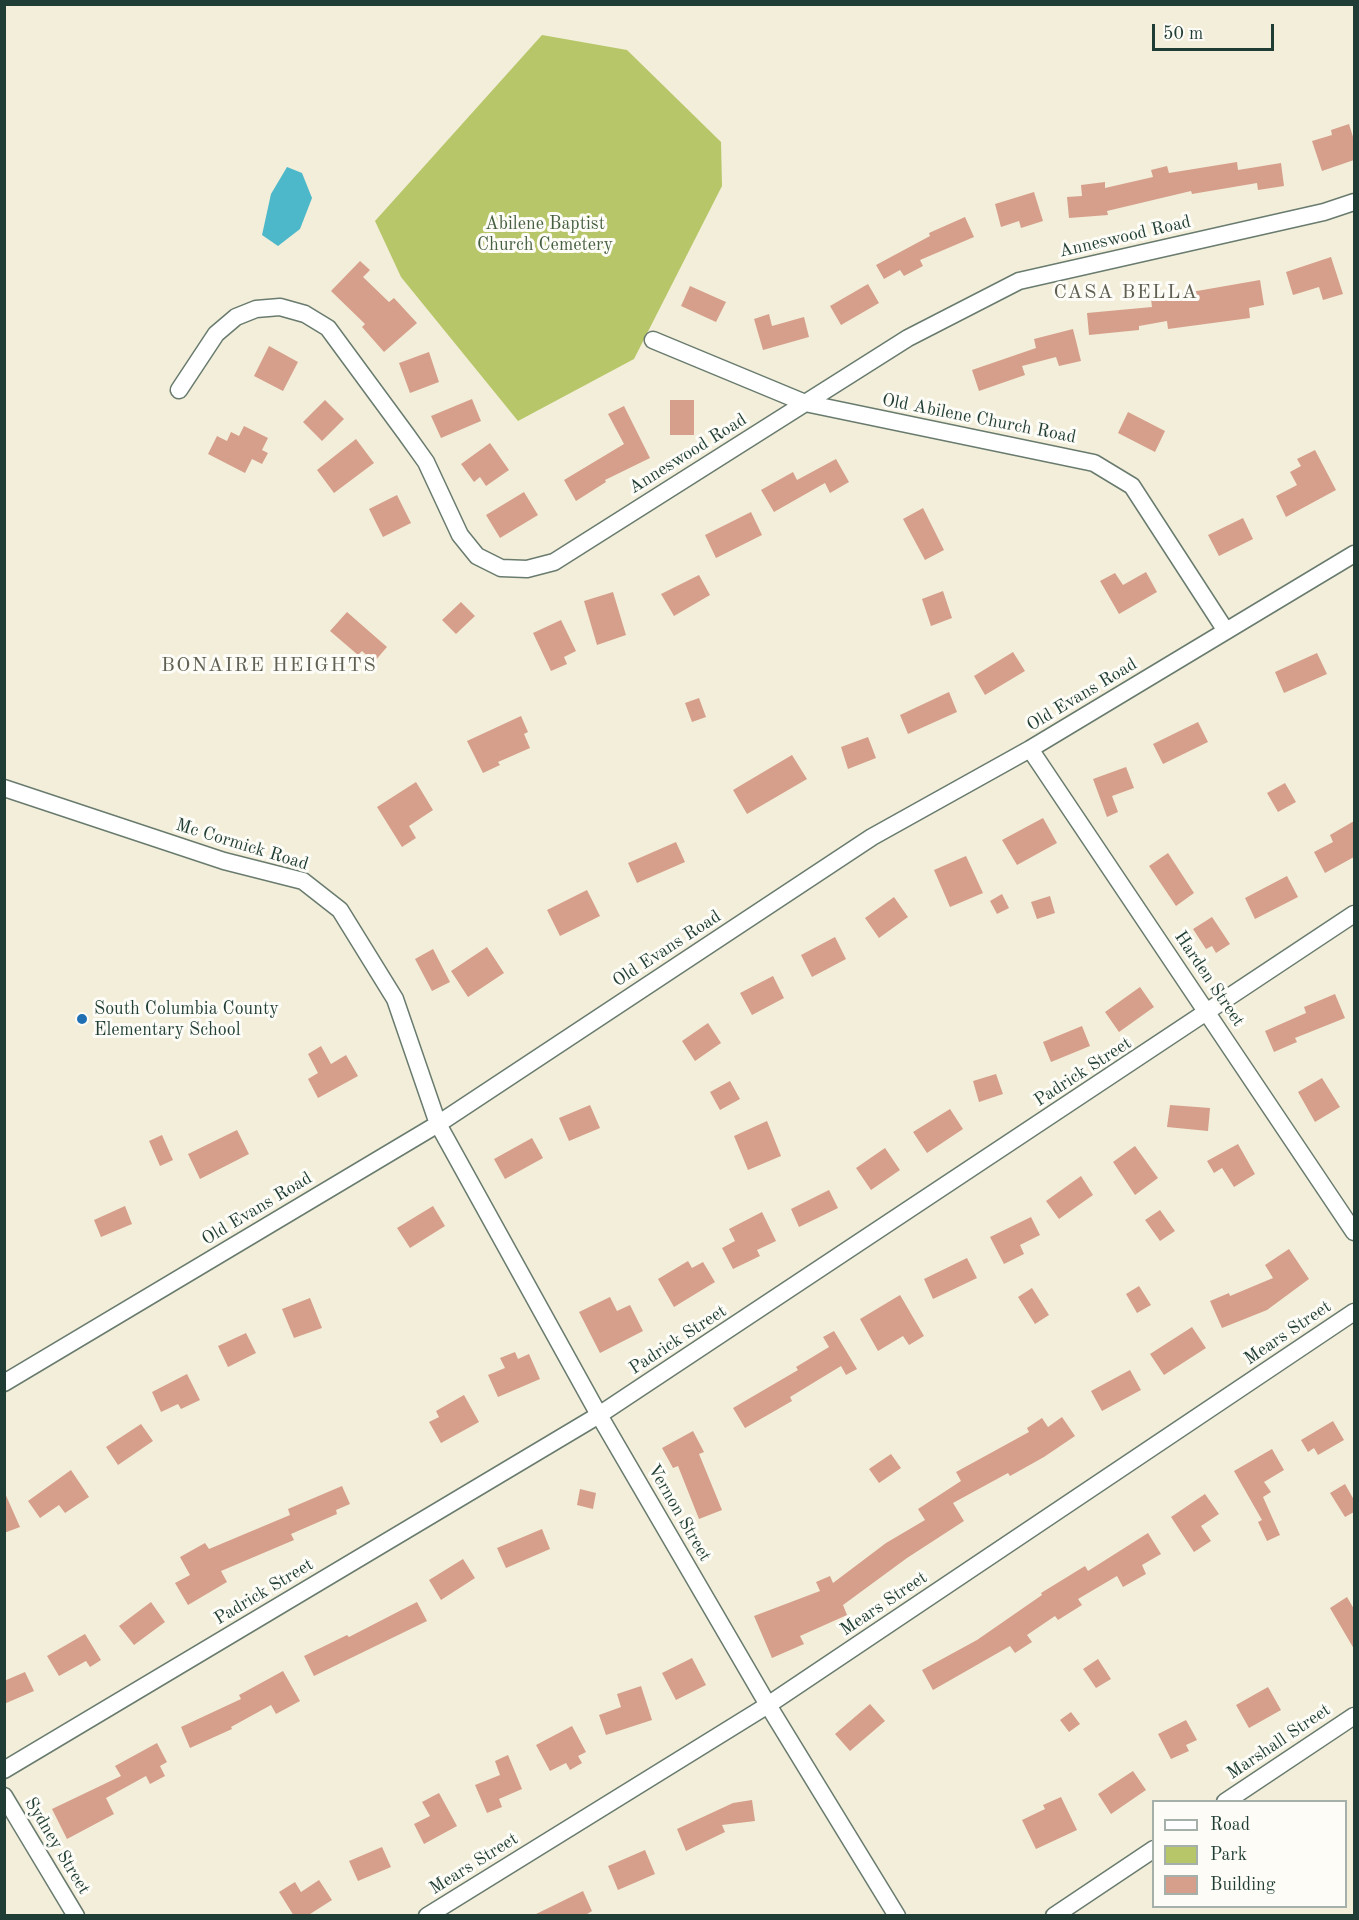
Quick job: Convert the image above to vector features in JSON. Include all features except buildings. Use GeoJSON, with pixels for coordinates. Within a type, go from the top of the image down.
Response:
{"type":"FeatureCollection","features":[{"type":"Feature","properties":{"kind":"street","name":"Anneswood Road"},"geometry":{"type":"LineString","coordinates":[[179,390],[216,334],[236,317],[256,309],[280,307],[305,314],[328,328],[426,462],[460,535],[477,556],[501,568],[526,570],[554,562],[908,338],[1019,281],[1324,212],[1354,202]]}},
{"type":"Feature","properties":{"kind":"street","name":"Old Abilene Church Road"},"geometry":{"type":"LineString","coordinates":[[653,340],[805,403],[1095,463],[1132,486],[1226,631]]}},
{"type":"Feature","properties":{"kind":"street","name":"Old Evans Road"},"geometry":{"type":"LineString","coordinates":[[4,1383],[438,1124],[872,837],[1030,749],[1354,554]]}},
{"type":"Feature","properties":{"kind":"street","name":"Harden Street"},"geometry":{"type":"LineString","coordinates":[[1030,749],[1209,1012],[1354,1232]]}},
{"type":"Feature","properties":{"kind":"street","name":"Mc Cormick Road"},"geometry":{"type":"LineString","coordinates":[[4,788],[224,861],[303,881],[340,910],[374,960],[395,999],[438,1124]]}},
{"type":"Feature","properties":{"kind":"street","name":"Padrick Street"},"geometry":{"type":"LineString","coordinates":[[4,1770],[599,1415],[1354,914]]}},
{"type":"Feature","properties":{"kind":"street","name":"Vernon Street"},"geometry":{"type":"LineString","coordinates":[[438,1124],[599,1415],[768,1706],[897,1916]]}},
{"type":"Feature","properties":{"kind":"street","name":"Mears Street"},"geometry":{"type":"LineString","coordinates":[[427,1916],[768,1706],[1354,1312]]}},
{"type":"Feature","properties":{"kind":"street","name":"Marshall Street"},"geometry":{"type":"LineString","coordinates":[[1229,1800],[1354,1716]]}},
{"type":"Feature","properties":{"kind":"street","name":"Sydney Street"},"geometry":{"type":"LineString","coordinates":[[4,1796],[75,1916]]}},
{"type":"Feature","properties":{"kind":"street"},"geometry":{"type":"LineString","coordinates":[[1054,1916],[1152,1850]]}},
{"type":"Feature","properties":{"kind":"green space","name":"Abilene Baptist Church Cemetery"},"geometry":{"type":"Polygon","coordinates":[[[542,35],[627,50],[721,142],[722,186],[634,359],[518,421],[401,277],[375,221],[542,35]]]}},
{"type":"Feature","properties":{"kind":"water"},"geometry":{"type":"Polygon","coordinates":[[[287,167],[302,173],[312,198],[300,229],[278,246],[262,235],[271,194],[287,167]]]}},
{"type":"Feature","properties":{"kind":"place","name":"South Columbia County Elementary School"},"geometry":{"type":"Point","coordinates":[82,1019]}},
{"type":"Feature","properties":{"kind":"district","name":"CASA BELLA"},"geometry":{"type":"Point","coordinates":[1126,293]}},
{"type":"Feature","properties":{"kind":"district","name":"BONAIRE HEIGHTS"},"geometry":{"type":"Point","coordinates":[269,666]}}]}
